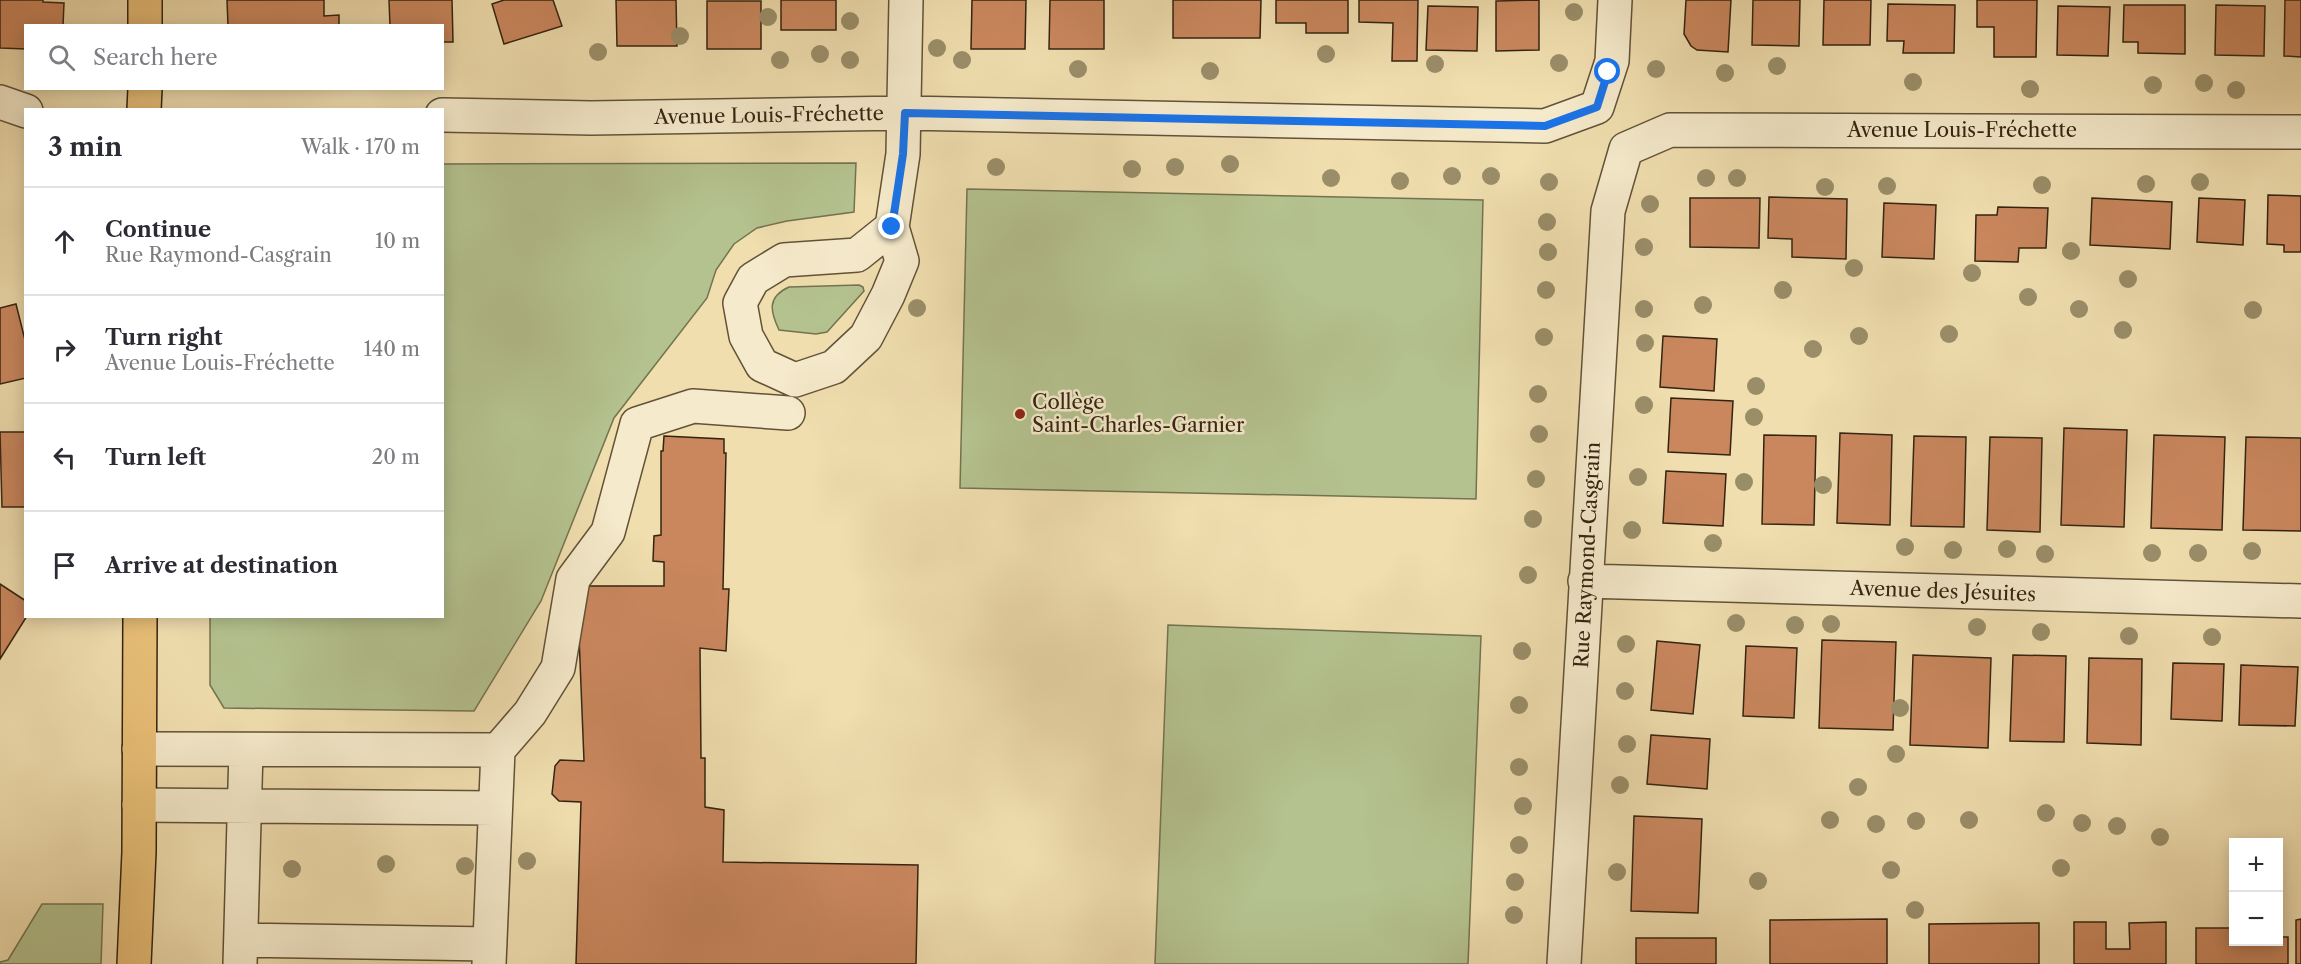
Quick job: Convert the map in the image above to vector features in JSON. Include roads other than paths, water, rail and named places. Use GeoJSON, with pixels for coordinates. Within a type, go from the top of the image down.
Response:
{"type":"FeatureCollection","features":[{"type":"Feature","properties":{"kind":"main road"},"geometry":{"type":"LineString","coordinates":[[145,0],[145,24]]}},
{"type":"Feature","properties":{"kind":"main road"},"geometry":{"type":"LineString","coordinates":[[144,108],[145,90]]}},
{"type":"Feature","properties":{"kind":"main road"},"geometry":{"type":"LineString","coordinates":[[134,964],[139,805],[140,618]]}},
{"type":"Feature","properties":{"kind":"street"},"geometry":{"type":"LineString","coordinates":[[892,227],[857,255],[784,260],[753,279],[740,303],[746,336],[762,365],[795,380],[834,367],[866,338],[902,261],[892,227],[903,154],[906,0]]}},
{"type":"Feature","properties":{"kind":"street","name":"Avenue Louis-Fréchette"},"geometry":{"type":"LineString","coordinates":[[444,115],[591,118],[905,113],[1545,126],[1597,107],[1612,61],[1615,0]]}},
{"type":"Feature","properties":{"kind":"street"},"geometry":{"type":"LineString","coordinates":[[0,102],[24,110]]}},
{"type":"Feature","properties":{"kind":"street","name":"Avenue Louis-Fréchette"},"geometry":{"type":"LineString","coordinates":[[1626,149],[1670,130],[2301,132]]}},
{"type":"Feature","properties":{"kind":"street","name":"Rue Raymond-Casgrain"},"geometry":{"type":"LineString","coordinates":[[1564,964],[1608,211],[1626,149]]}},
{"type":"Feature","properties":{"kind":"street"},"geometry":{"type":"LineString","coordinates":[[246,750],[241,952],[490,954],[498,750],[530,713],[558,668],[573,579],[608,532],[637,424],[693,406],[788,413]]}},
{"type":"Feature","properties":{"kind":"street","name":"Avenue des Jésuites"},"geometry":{"type":"LineString","coordinates":[[1585,581],[2301,601]]}},
{"type":"Feature","properties":{"kind":"street"},"geometry":{"type":"LineString","coordinates":[[139,749],[498,750]]}},
{"type":"Feature","properties":{"kind":"street"},"geometry":{"type":"LineString","coordinates":[[139,805],[495,808]]}},
{"type":"Feature","properties":{"kind":"place","name":"Collège Saint-Charles-Garnier"},"geometry":{"type":"Point","coordinates":[1020,414]}}]}
